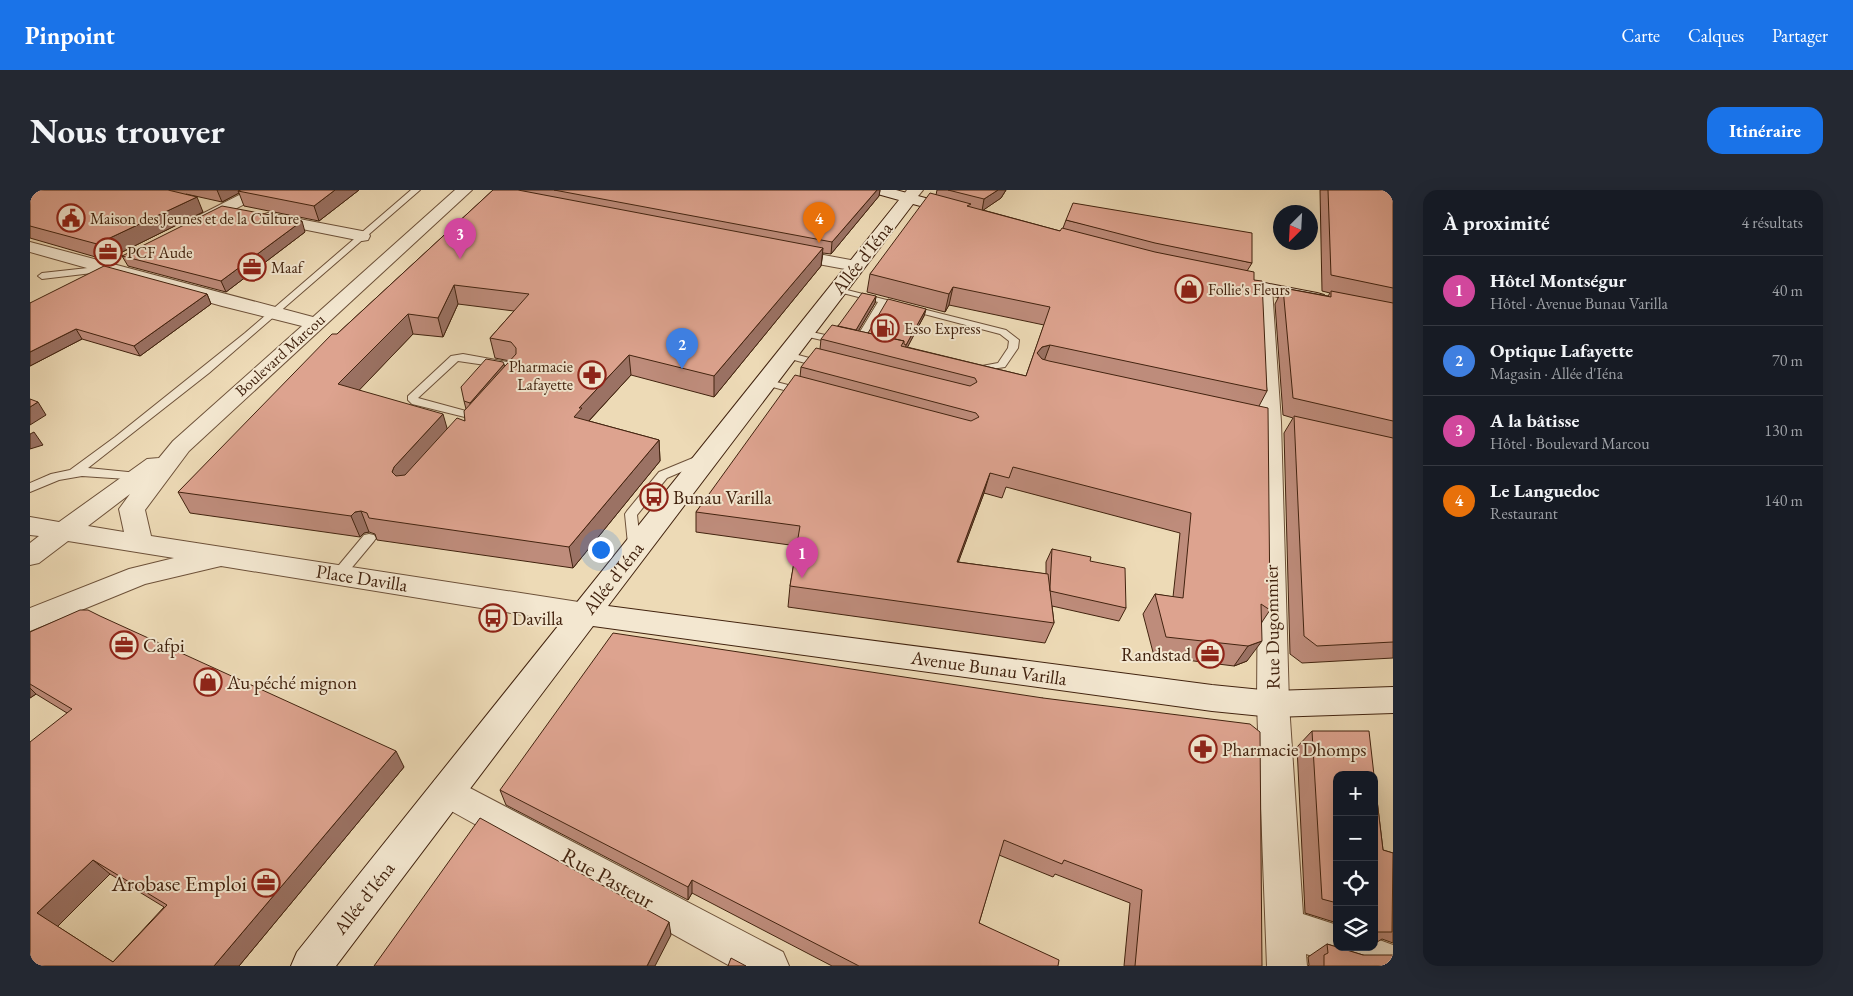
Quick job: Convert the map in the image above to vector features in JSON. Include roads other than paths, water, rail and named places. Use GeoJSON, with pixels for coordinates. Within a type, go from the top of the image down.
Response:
{"type":"FeatureCollection","features":[{"type":"Feature","properties":{"kind":"street"},"geometry":{"type":"LineString","coordinates":[[181,231],[261,190]]}},
{"type":"Feature","properties":{"kind":"street"},"geometry":{"type":"LineString","coordinates":[[464,190],[483,194]]}},
{"type":"Feature","properties":{"kind":"street","name":"Boulevard Marcou"},"geometry":{"type":"LineString","coordinates":[[139,542],[132,509],[181,446],[464,190]]}},
{"type":"Feature","properties":{"kind":"street"},"geometry":{"type":"LineString","coordinates":[[879,190],[912,194],[942,207]]}},
{"type":"Feature","properties":{"kind":"street","name":"Allée d'Iéna"},"geometry":{"type":"LineString","coordinates":[[311,966],[912,194]]}},
{"type":"Feature","properties":{"kind":"street"},"geometry":{"type":"LineString","coordinates":[[194,203],[362,236]]}},
{"type":"Feature","properties":{"kind":"street"},"geometry":{"type":"LineString","coordinates":[[30,247],[272,314],[315,323]]}},
{"type":"Feature","properties":{"kind":"street"},"geometry":{"type":"LineString","coordinates":[[768,249],[856,266]]}},
{"type":"Feature","properties":{"kind":"street"},"geometry":{"type":"LineString","coordinates":[[64,291],[132,256]]}},
{"type":"Feature","properties":{"kind":"street"},"geometry":{"type":"LineString","coordinates":[[1206,276],[1336,303]]}},
{"type":"Feature","properties":{"kind":"street","name":"Rue Dugommier"},"geometry":{"type":"LineString","coordinates":[[1263,288],[1270,422],[1273,704],[1287,966]]}},
{"type":"Feature","properties":{"kind":"street"},"geometry":{"type":"LineString","coordinates":[[30,556],[181,446]]}},
{"type":"Feature","properties":{"kind":"street","name":"Place Davilla"},"geometry":{"type":"LineString","coordinates":[[30,526],[585,614]]}},
{"type":"Feature","properties":{"kind":"street"},"geometry":{"type":"LineString","coordinates":[[30,620],[139,576],[226,556]]}},
{"type":"Feature","properties":{"kind":"street","name":"Avenue Bunau Varilla"},"geometry":{"type":"LineString","coordinates":[[585,614],[1273,704],[1393,700]]}},
{"type":"Feature","properties":{"kind":"street","name":"Rue Pasteur"},"geometry":{"type":"LineString","coordinates":[[447,791],[769,966]]}},
{"type":"Feature","properties":{"kind":"street"},"geometry":{"type":"LineString","coordinates":[[1286,928],[1333,944]]}},
{"type":"Feature","properties":{"kind":"street"},"geometry":{"type":"LineString","coordinates":[[1356,951],[1393,965]]}},
{"type":"Feature","properties":{"kind":"lane"},"geometry":{"type":"LineString","coordinates":[[75,472],[120,439],[272,314],[416,190]]}},
{"type":"Feature","properties":{"kind":"lane"},"geometry":{"type":"LineString","coordinates":[[42,276],[106,269]]}},
{"type":"Feature","properties":{"kind":"lane"},"geometry":{"type":"LineString","coordinates":[[838,289],[1003,332],[1014,340],[1013,348],[1001,365],[982,370],[962,369]]}},
{"type":"Feature","properties":{"kind":"lane"},"geometry":{"type":"LineString","coordinates":[[803,333],[861,346],[883,302]]}},
{"type":"Feature","properties":{"kind":"lane"},"geometry":{"type":"LineString","coordinates":[[786,355],[834,367]]}},
{"type":"Feature","properties":{"kind":"lane"},"geometry":{"type":"LineString","coordinates":[[476,412],[416,402],[412,398],[450,360],[463,357],[509,365],[513,369],[513,373],[499,387]]}},
{"type":"Feature","properties":{"kind":"lane"},"geometry":{"type":"LineString","coordinates":[[765,382],[813,395]]}},
{"type":"Feature","properties":{"kind":"lane"},"geometry":{"type":"LineString","coordinates":[[461,429],[476,412]]}},
{"type":"Feature","properties":{"kind":"lane"},"geometry":{"type":"LineString","coordinates":[[30,488],[40,482],[75,472],[122,474],[138,477]]}},
{"type":"Feature","properties":{"kind":"lane"},"geometry":{"type":"LineString","coordinates":[[339,574],[369,538]]}},
{"type":"Feature","properties":{"kind":"place","name":"Maison des Jeunes et de la Culture"},"geometry":{"type":"Point","coordinates":[71,218]}},
{"type":"Feature","properties":{"kind":"place","name":"Le Languedoc"},"geometry":{"type":"Point","coordinates":[819,243]}},
{"type":"Feature","properties":{"kind":"place","name":"PCF Aude"},"geometry":{"type":"Point","coordinates":[108,252]}},
{"type":"Feature","properties":{"kind":"place","name":"A la bâtisse"},"geometry":{"type":"Point","coordinates":[460,259]}},
{"type":"Feature","properties":{"kind":"place","name":"Maaf"},"geometry":{"type":"Point","coordinates":[252,267]}},
{"type":"Feature","properties":{"kind":"place","name":"Follie's Fleurs"},"geometry":{"type":"Point","coordinates":[1189,289]}},
{"type":"Feature","properties":{"kind":"place","name":"Esso Express"},"geometry":{"type":"Point","coordinates":[885,328]}},
{"type":"Feature","properties":{"kind":"place","name":"Optique Lafayette"},"geometry":{"type":"Point","coordinates":[682,369]}},
{"type":"Feature","properties":{"kind":"place","name":"Pharmacie Lafayette"},"geometry":{"type":"Point","coordinates":[592,375]}},
{"type":"Feature","properties":{"kind":"place","name":"Bunau Varilla"},"geometry":{"type":"Point","coordinates":[654,497]}},
{"type":"Feature","properties":{"kind":"place","name":"Hôtel Montségur"},"geometry":{"type":"Point","coordinates":[802,578]}},
{"type":"Feature","properties":{"kind":"place","name":"Davilla"},"geometry":{"type":"Point","coordinates":[493,618]}},
{"type":"Feature","properties":{"kind":"place","name":"Cafpi"},"geometry":{"type":"Point","coordinates":[124,645]}},
{"type":"Feature","properties":{"kind":"place","name":"Randstad"},"geometry":{"type":"Point","coordinates":[1210,654]}},
{"type":"Feature","properties":{"kind":"place","name":"Au péché mignon"},"geometry":{"type":"Point","coordinates":[208,682]}},
{"type":"Feature","properties":{"kind":"place","name":"Pharmacie Dhomps"},"geometry":{"type":"Point","coordinates":[1203,749]}},
{"type":"Feature","properties":{"kind":"place","name":"Arobase Emploi"},"geometry":{"type":"Point","coordinates":[266,883]}}]}
